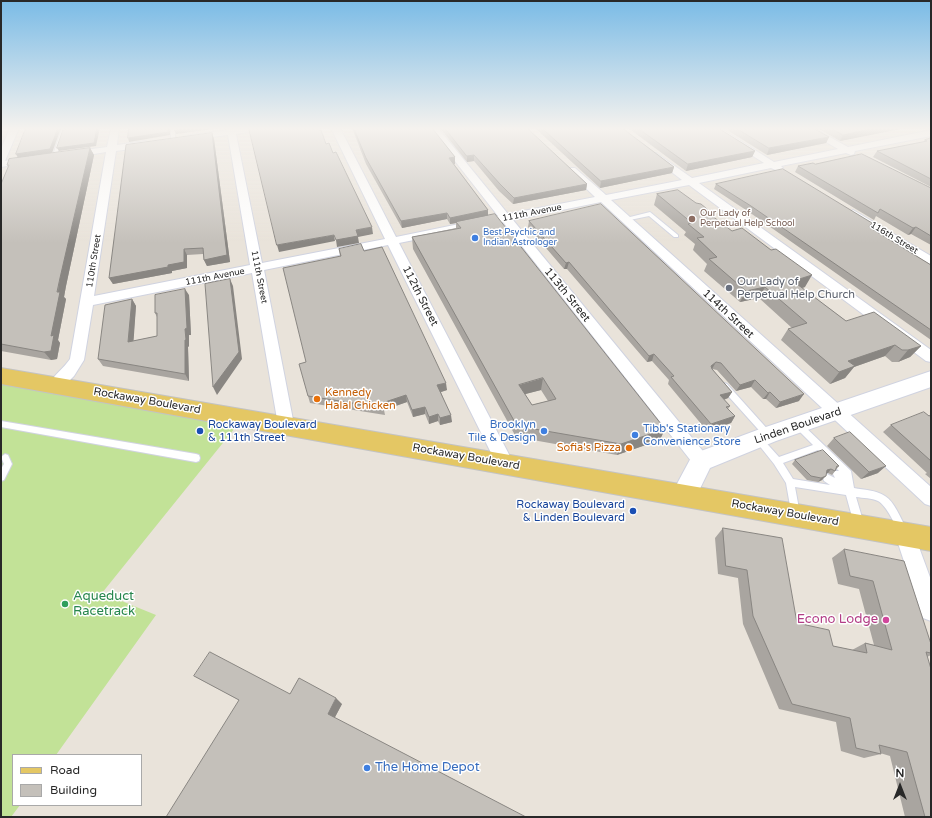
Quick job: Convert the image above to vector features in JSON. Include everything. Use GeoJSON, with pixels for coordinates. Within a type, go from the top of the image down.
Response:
{"type":"FeatureCollection","features":[{"type":"Feature","properties":{"kind":"main road","name":"Rockaway Boulevard"},"geometry":{"type":"LineString","coordinates":[[1,376],[931,539]]}},
{"type":"Feature","properties":{"kind":"main road","name":"Linden Boulevard"},"geometry":{"type":"LineString","coordinates":[[701,461],[763,437],[931,379]]}},
{"type":"Feature","properties":{"kind":"main road"},"geometry":{"type":"LineString","coordinates":[[684,496],[701,461]]}},
{"type":"Feature","properties":{"kind":"street","name":"110th Street"},"geometry":{"type":"LineString","coordinates":[[56,386],[70,372],[77,360],[109,166]]}},
{"type":"Feature","properties":{"kind":"street","name":"111th Street"},"geometry":{"type":"LineString","coordinates":[[238,166],[286,426]]}},
{"type":"Feature","properties":{"kind":"street","name":"112th Street"},"geometry":{"type":"LineString","coordinates":[[355,166],[505,464]]}},
{"type":"Feature","properties":{"kind":"street","name":"113th Street"},"geometry":{"type":"LineString","coordinates":[[465,166],[701,461]]}},
{"type":"Feature","properties":{"kind":"street","name":"114th Street"},"geometry":{"type":"LineString","coordinates":[[568,166],[835,412],[931,498]]}},
{"type":"Feature","properties":{"kind":"street"},"geometry":{"type":"LineString","coordinates":[[670,166],[931,357]]}},
{"type":"Feature","properties":{"kind":"street","name":"111th Avenue"},"geometry":{"type":"LineString","coordinates":[[87,302],[767,166]]}},
{"type":"Feature","properties":{"kind":"street"},"geometry":{"type":"LineString","coordinates":[[775,166],[788,174]]}},
{"type":"Feature","properties":{"kind":"street","name":"116th Street"},"geometry":{"type":"LineString","coordinates":[[842,207],[931,261]]}},
{"type":"Feature","properties":{"kind":"street"},"geometry":{"type":"LineString","coordinates":[[905,534],[931,610]]}},
{"type":"Feature","properties":{"kind":"lane"},"geometry":{"type":"LineString","coordinates":[[625,219],[650,214],[676,236]]}},
{"type":"Feature","properties":{"kind":"lane"},"geometry":{"type":"LineString","coordinates":[[718,378],[763,437],[790,482],[795,515]]}},
{"type":"Feature","properties":{"kind":"lane"},"geometry":{"type":"LineString","coordinates":[[1,424],[196,458]]}},
{"type":"Feature","properties":{"kind":"lane"},"geometry":{"type":"LineString","coordinates":[[798,425],[816,450],[848,474],[850,492],[860,526]]}},
{"type":"Feature","properties":{"kind":"lane"},"geometry":{"type":"LineString","coordinates":[[777,461],[795,459],[816,450]]}},
{"type":"Feature","properties":{"kind":"lane"},"geometry":{"type":"LineString","coordinates":[[1,476],[8,464],[5,458]]}},
{"type":"Feature","properties":{"kind":"lane"},"geometry":{"type":"LineString","coordinates":[[838,474],[850,492]]}},
{"type":"Feature","properties":{"kind":"lane"},"geometry":{"type":"LineString","coordinates":[[827,478],[850,492]]}},
{"type":"Feature","properties":{"kind":"lane"},"geometry":{"type":"LineString","coordinates":[[790,482],[876,496],[883,499],[887,503],[905,534]]}},
{"type":"Feature","properties":{"kind":"lane"},"geometry":{"type":"LineString","coordinates":[[817,482],[850,492]]}},
{"type":"Feature","properties":{"kind":"green space","name":"Aqueduct Racetrack"},"geometry":{"type":"Polygon","coordinates":[[[1,376],[243,418],[102,593],[156,615],[57,754],[12,754],[12,806],[19,806],[11,817],[1,817],[1,376]]]}},
{"type":"Feature","properties":{"kind":"building"},"geometry":{"type":"Polygon","coordinates":[[[9,166],[86,166],[57,292],[60,292],[51,336],[54,335],[51,351],[44,352],[1,344],[1,184],[9,166]]]}},
{"type":"Feature","properties":{"kind":"building"},"geometry":{"type":"Polygon","coordinates":[[[123,166],[216,166],[227,255],[204,260],[203,248],[184,249],[184,262],[168,265],[168,267],[109,278],[123,166]]]}},
{"type":"Feature","properties":{"kind":"building"},"geometry":{"type":"Polygon","coordinates":[[[258,166],[343,166],[372,227],[356,230],[358,236],[336,240],[334,235],[277,245],[258,166]]]}},
{"type":"Feature","properties":{"kind":"building"},"geometry":{"type":"Polygon","coordinates":[[[371,166],[455,166],[488,210],[450,218],[447,213],[401,221],[371,166]]]}},
{"type":"Feature","properties":{"kind":"building"},"geometry":{"type":"Polygon","coordinates":[[[484,166],[568,166],[587,184],[514,198],[484,166]]]}},
{"type":"Feature","properties":{"kind":"building"},"geometry":{"type":"Polygon","coordinates":[[[584,166],[674,167],[601,181],[584,166]]]}},
{"type":"Feature","properties":{"kind":"building"},"geometry":{"type":"Polygon","coordinates":[[[798,166],[887,166],[931,188],[931,236],[916,227],[913,228],[880,209],[878,213],[798,166]]]}},
{"type":"Feature","properties":{"kind":"building"},"geometry":{"type":"Polygon","coordinates":[[[906,166],[931,166],[931,179],[906,166]]]}},
{"type":"Feature","properties":{"kind":"building"},"geometry":{"type":"Polygon","coordinates":[[[783,169],[872,223],[869,227],[931,265],[931,330],[751,206],[716,184],[783,169]]]}},
{"type":"Feature","properties":{"kind":"building"},"geometry":{"type":"Polygon","coordinates":[[[678,190],[696,203],[701,204],[707,209],[707,212],[732,231],[742,228],[771,250],[776,249],[812,275],[793,281],[846,321],[874,312],[921,346],[908,350],[902,350],[895,345],[848,361],[855,366],[839,372],[788,329],[807,323],[765,287],[746,291],[709,259],[717,257],[697,238],[704,237],[688,224],[692,223],[657,194],[678,190]]]}},
{"type":"Feature","properties":{"kind":"building"},"geometry":{"type":"Polygon","coordinates":[[[601,204],[804,394],[780,402],[755,380],[740,385],[721,363],[716,362],[711,366],[712,369],[732,392],[720,395],[730,406],[726,407],[735,416],[711,424],[671,377],[674,376],[654,354],[649,356],[569,262],[566,263],[529,221],[601,204]]]}},
{"type":"Feature","properties":{"kind":"building"},"geometry":{"type":"Polygon","coordinates":[[[495,214],[665,429],[621,444],[517,426],[412,237],[461,228],[456,222],[495,214]],[[543,378],[519,385],[532,405],[556,399],[543,378]]]}},
{"type":"Feature","properties":{"kind":"building"},"geometry":{"type":"Polygon","coordinates":[[[361,244],[364,251],[382,247],[446,383],[437,385],[451,415],[440,418],[438,414],[429,417],[425,407],[412,410],[406,395],[382,403],[384,408],[308,396],[299,364],[306,362],[283,268],[341,256],[339,249],[361,244]]]}},
{"type":"Feature","properties":{"kind":"building"},"geometry":{"type":"Polygon","coordinates":[[[230,279],[239,352],[213,387],[205,284],[230,279]]]}},
{"type":"Feature","properties":{"kind":"building"},"geometry":{"type":"Polygon","coordinates":[[[185,289],[187,328],[185,329],[185,374],[98,359],[105,305],[132,299],[128,342],[157,336],[155,295],[185,289]]]}},
{"type":"Feature","properties":{"kind":"building"},"geometry":{"type":"Polygon","coordinates":[[[924,412],[929,416],[931,415],[931,461],[891,425],[924,412]]]}},
{"type":"Feature","properties":{"kind":"building"},"geometry":{"type":"Polygon","coordinates":[[[850,432],[886,466],[869,472],[834,438],[850,432]]]}},
{"type":"Feature","properties":{"kind":"building"},"geometry":{"type":"Polygon","coordinates":[[[823,450],[839,466],[837,466],[835,471],[831,469],[827,470],[826,476],[821,478],[811,476],[795,460],[823,450]]]}},
{"type":"Feature","properties":{"kind":"building"},"geometry":{"type":"Polygon","coordinates":[[[723,528],[782,538],[797,623],[829,630],[833,646],[867,653],[865,643],[892,650],[873,581],[850,576],[844,549],[904,561],[931,644],[931,653],[926,652],[931,669],[931,817],[925,817],[907,752],[879,745],[881,754],[856,748],[850,718],[792,704],[753,616],[747,570],[726,566],[723,528]]]}},
{"type":"Feature","properties":{"kind":"building"},"geometry":{"type":"Polygon","coordinates":[[[210,652],[290,694],[299,678],[336,698],[328,714],[526,817],[166,817],[239,700],[194,676],[210,652]]]}},
{"type":"Feature","properties":{"kind":"place","name":"Our Lady of Perpetual Help School"},"geometry":{"type":"Point","coordinates":[692,219]}},
{"type":"Feature","properties":{"kind":"place","name":"Best Psychic and Indian Astrologer"},"geometry":{"type":"Point","coordinates":[475,238]}},
{"type":"Feature","properties":{"kind":"place","name":"Our Lady of Perpetual Help Church"},"geometry":{"type":"Point","coordinates":[729,288]}},
{"type":"Feature","properties":{"kind":"place","name":"Kennedy Halal Chicken"},"geometry":{"type":"Point","coordinates":[317,399]}},
{"type":"Feature","properties":{"kind":"place","name":"Rockaway Boulevard & 111th Street"},"geometry":{"type":"Point","coordinates":[200,431]}},
{"type":"Feature","properties":{"kind":"place","name":"Brooklyn Tile & Design"},"geometry":{"type":"Point","coordinates":[544,431]}},
{"type":"Feature","properties":{"kind":"place","name":"Tibb's Stationary Convenience Store"},"geometry":{"type":"Point","coordinates":[635,435]}},
{"type":"Feature","properties":{"kind":"place","name":"Sofia's Pizza"},"geometry":{"type":"Point","coordinates":[629,448]}},
{"type":"Feature","properties":{"kind":"place","name":"Rockaway Boulevard & Linden Boulevard"},"geometry":{"type":"Point","coordinates":[633,511]}},
{"type":"Feature","properties":{"kind":"place","name":"Aqueduct Racetrack"},"geometry":{"type":"Point","coordinates":[65,604]}},
{"type":"Feature","properties":{"kind":"place","name":"Econo Lodge"},"geometry":{"type":"Point","coordinates":[886,620]}},
{"type":"Feature","properties":{"kind":"place","name":"The Home Depot"},"geometry":{"type":"Point","coordinates":[367,768]}}]}
